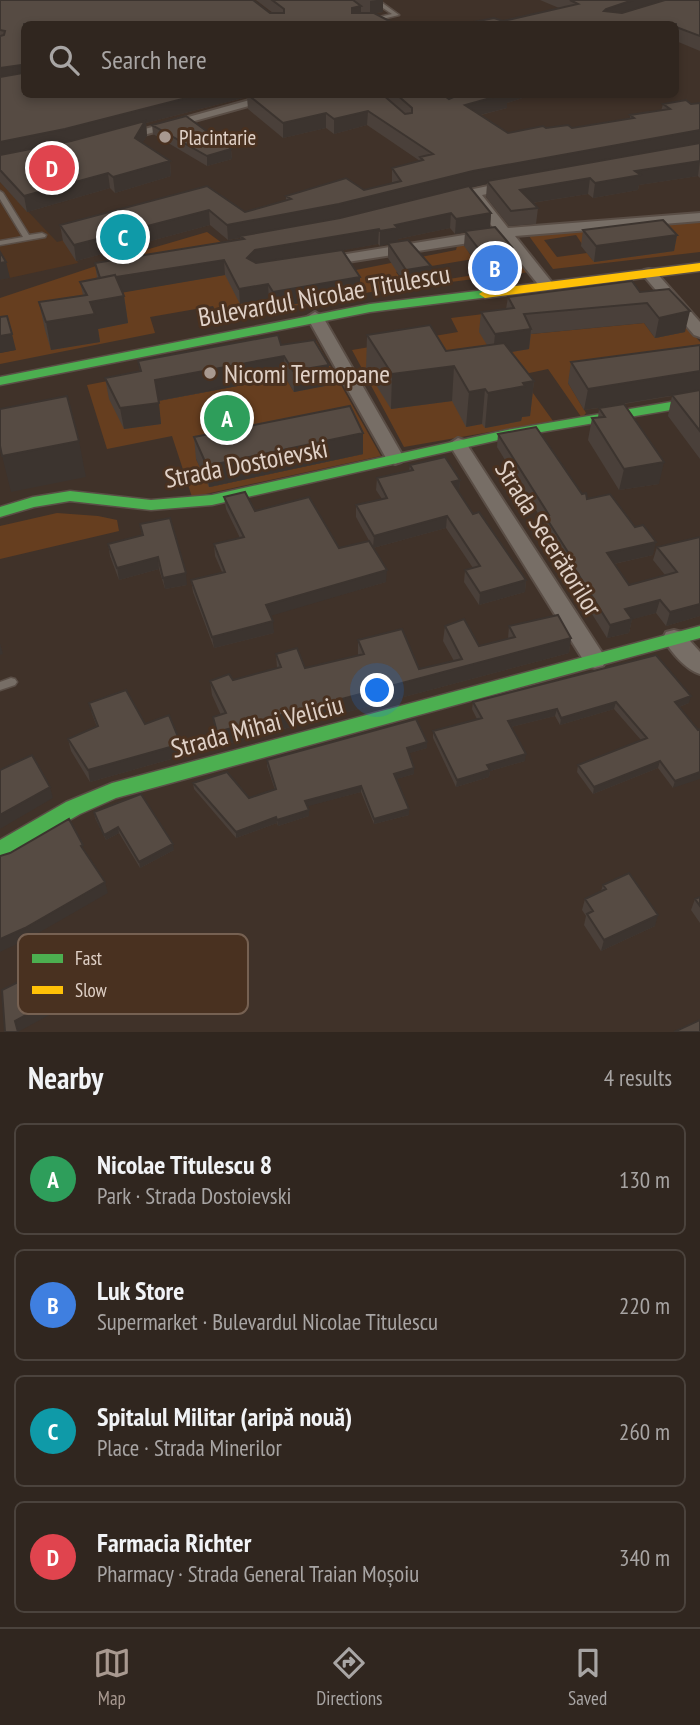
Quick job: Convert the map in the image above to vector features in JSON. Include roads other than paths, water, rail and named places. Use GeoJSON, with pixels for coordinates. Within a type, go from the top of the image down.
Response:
{"type":"FeatureCollection","features":[{"type":"Feature","properties":{"kind":"street"},"geometry":{"type":"LineString","coordinates":[[108,140],[271,98]]}},
{"type":"Feature","properties":{"kind":"street"},"geometry":{"type":"LineString","coordinates":[[433,201],[526,183]]}},
{"type":"Feature","properties":{"kind":"street"},"geometry":{"type":"LineString","coordinates":[[472,192],[546,285]]}},
{"type":"Feature","properties":{"kind":"street"},"geometry":{"type":"LineString","coordinates":[[312,263],[505,233],[700,217]]}},
{"type":"Feature","properties":{"kind":"street","name":"Bulevardul Nicolae Titulescu"},"geometry":{"type":"LineString","coordinates":[[0,381],[315,317],[700,267]]}},
{"type":"Feature","properties":{"kind":"street"},"geometry":{"type":"LineString","coordinates":[[649,273],[700,332]]}},
{"type":"Feature","properties":{"kind":"street"},"geometry":{"type":"LineString","coordinates":[[315,317],[395,458]]}},
{"type":"Feature","properties":{"kind":"street","name":"Strada Dostoievski"},"geometry":{"type":"LineString","coordinates":[[0,512],[51,498],[70,496],[151,505],[212,500],[458,444],[700,401]]}},
{"type":"Feature","properties":{"kind":"street","name":"Strada Secerătorilor"},"geometry":{"type":"LineString","coordinates":[[458,444],[595,660]]}},
{"type":"Feature","properties":{"kind":"street","name":"Strada Mihai Veliciu"},"geometry":{"type":"LineString","coordinates":[[0,851],[73,808],[112,791],[700,632]]}},
{"type":"Feature","properties":{"kind":"street"},"geometry":{"type":"LineString","coordinates":[[674,638],[700,666]]}},
{"type":"Feature","properties":{"kind":"lane"},"geometry":{"type":"LineString","coordinates":[[362,14],[373,21],[396,15],[379,3]]}},
{"type":"Feature","properties":{"kind":"lane"},"geometry":{"type":"LineString","coordinates":[[0,193],[27,238]]}},
{"type":"Feature","properties":{"kind":"lane"},"geometry":{"type":"LineString","coordinates":[[0,243],[42,235]]}},
{"type":"Feature","properties":{"kind":"place","name":"Placintarie"},"geometry":{"type":"Point","coordinates":[165,137]}},
{"type":"Feature","properties":{"kind":"place","name":"Farmacia Richter"},"geometry":{"type":"Point","coordinates":[52,168]}},
{"type":"Feature","properties":{"kind":"place","name":"Spitalul Militar (aripă nouă)"},"geometry":{"type":"Point","coordinates":[123,237]}},
{"type":"Feature","properties":{"kind":"place","name":"Luk Store"},"geometry":{"type":"Point","coordinates":[495,268]}},
{"type":"Feature","properties":{"kind":"place","name":"Nicomi Termopane"},"geometry":{"type":"Point","coordinates":[210,373]}},
{"type":"Feature","properties":{"kind":"place","name":"Nicolae Titulescu 8"},"geometry":{"type":"Point","coordinates":[227,418]}}]}
